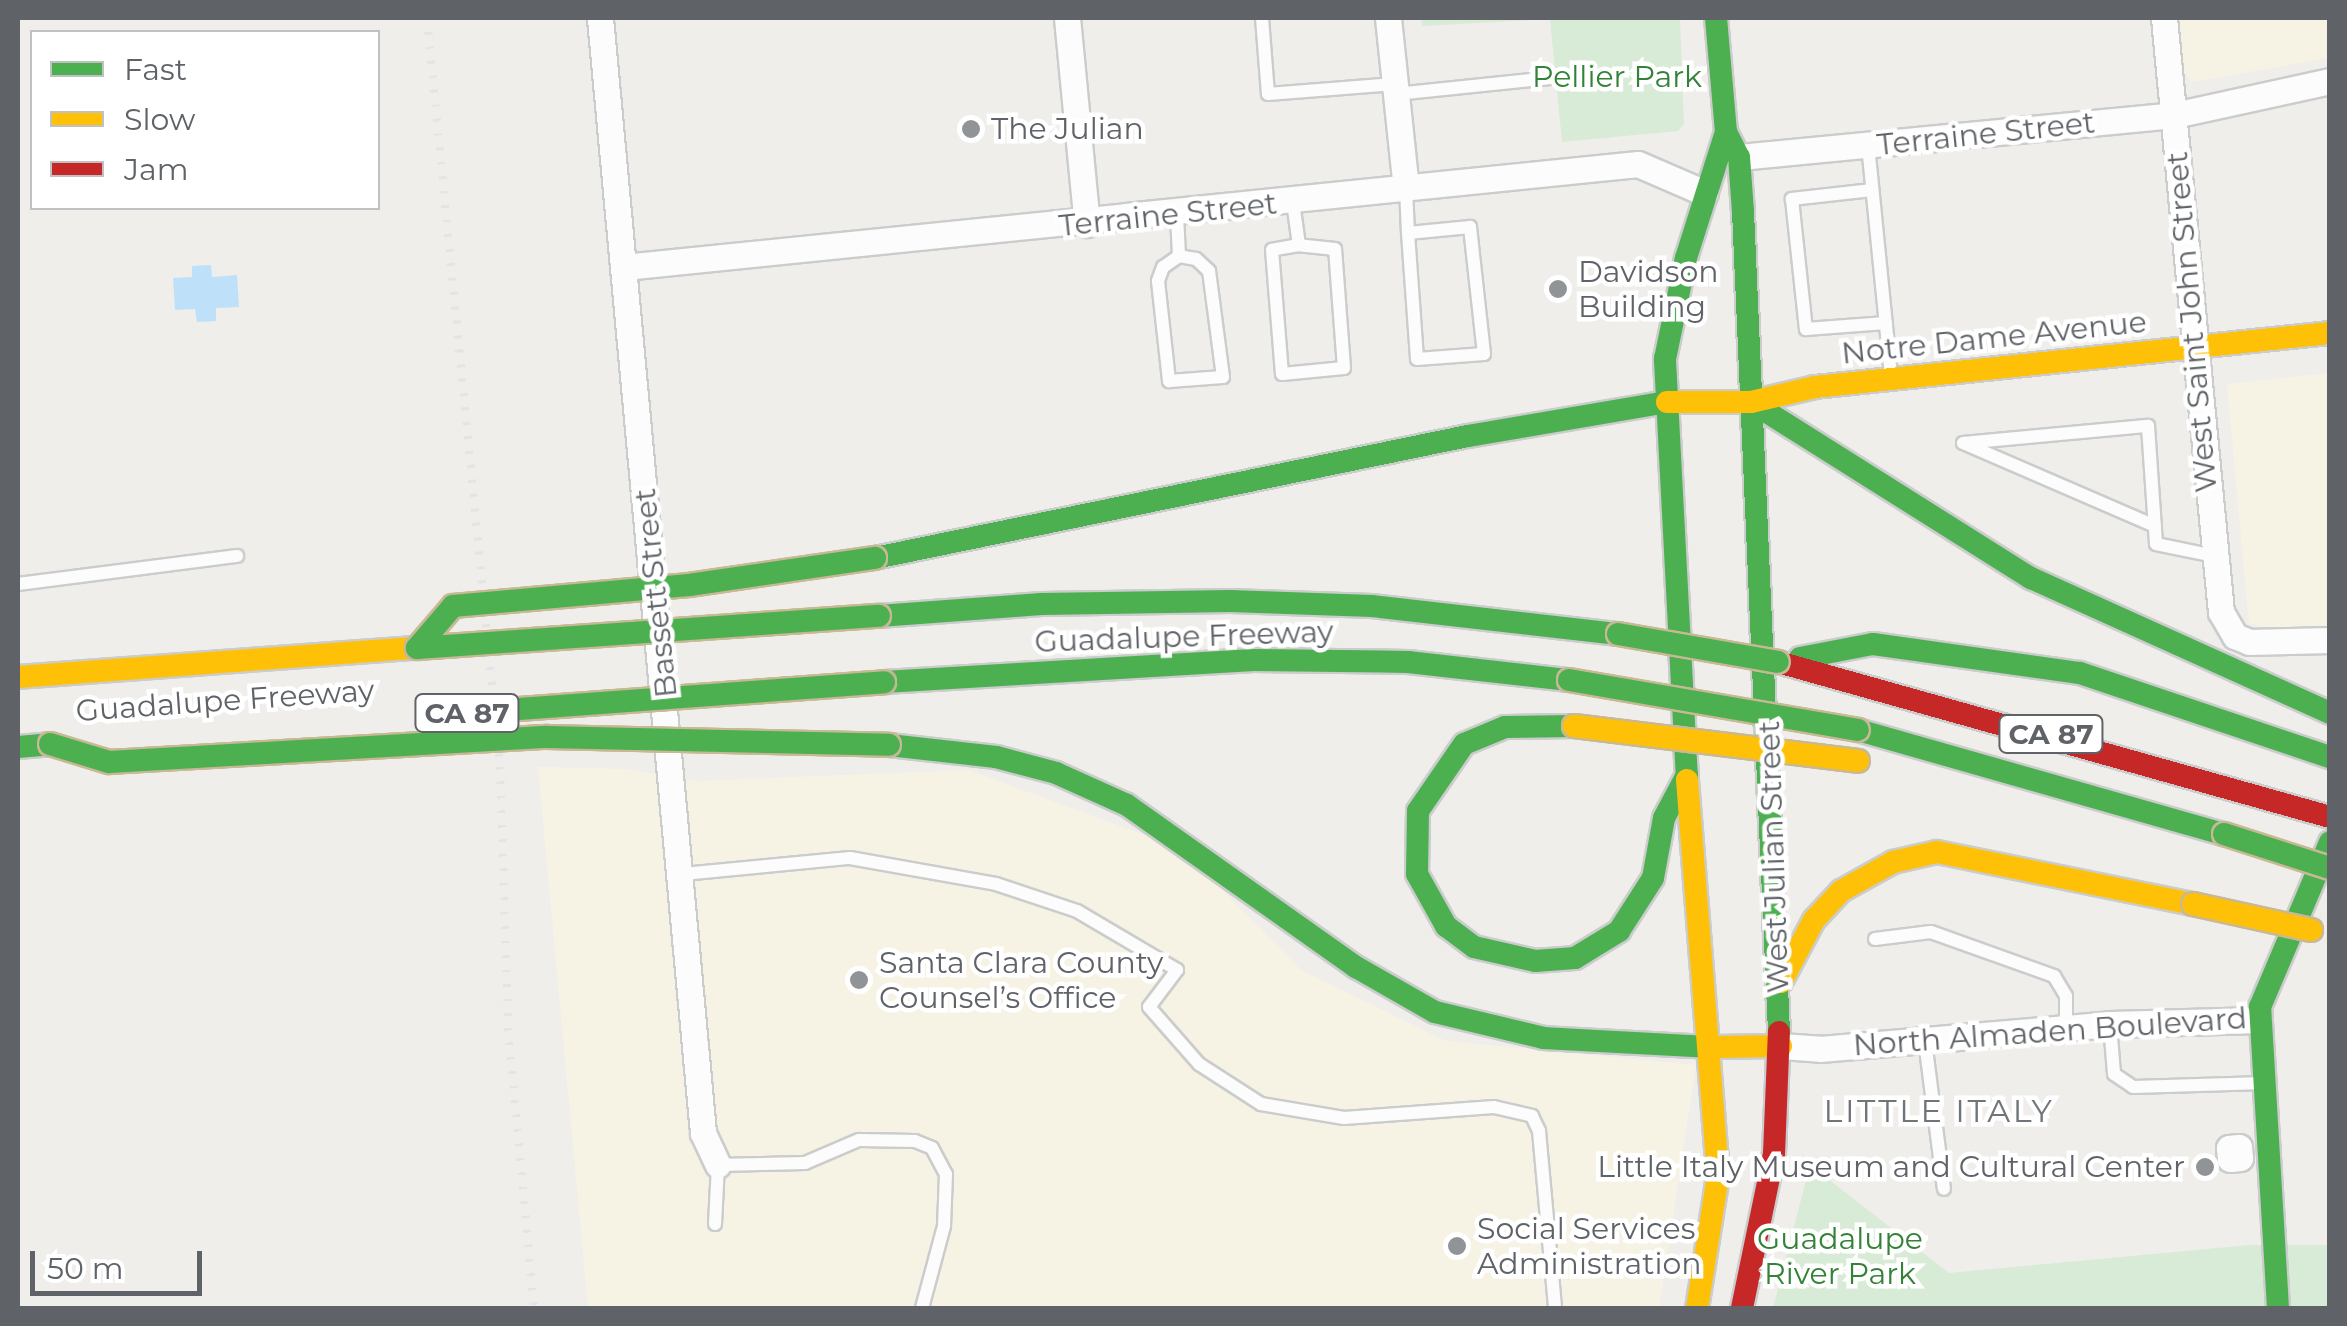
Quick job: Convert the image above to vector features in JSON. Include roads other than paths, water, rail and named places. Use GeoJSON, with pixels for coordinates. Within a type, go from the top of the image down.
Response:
{"type":"FeatureCollection","features":[{"type":"Feature","properties":{"kind":"main road"},"geometry":{"type":"LineString","coordinates":[[1716,18],[1726,132],[1739,157]]}},
{"type":"Feature","properties":{"kind":"main road"},"geometry":{"type":"LineString","coordinates":[[1696,1308],[1718,1176],[1687,775],[1666,402],[1668,344],[1705,193],[1726,132]]}},
{"type":"Feature","properties":{"kind":"main road","name":"West Julian Street"},"geometry":{"type":"LineString","coordinates":[[1739,157],[1780,982],[1774,1154],[1742,1308]]}},
{"type":"Feature","properties":{"kind":"main road"},"geometry":{"type":"LineString","coordinates":[[1705,193],[1743,210]]}},
{"type":"Feature","properties":{"kind":"main road","name":"Notre Dame Avenue"},"geometry":{"type":"LineString","coordinates":[[417,648],[453,606],[689,585],[875,558],[1468,436],[1666,402],[1751,402],[1891,379],[2330,333]]}},
{"type":"Feature","properties":{"kind":"main road"},"geometry":{"type":"LineString","coordinates":[[1751,402],[2018,571],[2136,631],[2330,712]]}},
{"type":"Feature","properties":{"kind":"main road","name":"Guadalupe Freeway"},"geometry":{"type":"LineString","coordinates":[[18,677],[1042,604],[1230,601],[1372,606],[1564,626],[1858,679],[2330,817]]}},
{"type":"Feature","properties":{"kind":"main road"},"geometry":{"type":"LineString","coordinates":[[1778,662],[1873,644],[2080,673],[2330,757]]}},
{"type":"Feature","properties":{"kind":"main road","name":"Guadalupe Freeway"},"geometry":{"type":"LineString","coordinates":[[487,712],[884,682],[1253,660],[1408,662],[1569,680],[1858,730],[2152,812],[2330,868]]}},
{"type":"Feature","properties":{"kind":"main road"},"geometry":{"type":"LineString","coordinates":[[1687,775],[1664,818],[1653,878],[1619,931],[1576,958],[1535,961],[1474,947],[1446,926],[1417,874],[1425,797],[1446,761],[1486,732],[1528,724],[1574,726],[1858,761],[2097,821],[2152,812]]}},
{"type":"Feature","properties":{"kind":"main road","name":"Guadalupe Freeway"},"geometry":{"type":"LineString","coordinates":[[18,746],[308,725]]}},
{"type":"Feature","properties":{"kind":"main road","name":"North Almaden Boulevard"},"geometry":{"type":"LineString","coordinates":[[50,744],[109,762],[548,737],[889,745],[996,757],[1127,804],[1356,967],[1435,1012],[1544,1038],[1710,1047],[1780,1046]]}},
{"type":"Feature","properties":{"kind":"main road","name":"North Almaden Boulevard"},"geometry":{"type":"LineString","coordinates":[[2260,1020],[2268,977],[2294,936],[2330,842]]}},
{"type":"Feature","properties":{"kind":"main road"},"geometry":{"type":"LineString","coordinates":[[1780,982],[1814,920],[1841,890],[1893,862],[1936,852],[2330,934]]}},
{"type":"Feature","properties":{"kind":"main road"},"geometry":{"type":"LineString","coordinates":[[2260,1020],[2278,1308]]}},
{"type":"Feature","properties":{"kind":"street","name":"Bassett Street"},"geometry":{"type":"LineString","coordinates":[[600,18],[683,874],[702,1133],[718,1165]]}},
{"type":"Feature","properties":{"kind":"street"},"geometry":{"type":"LineString","coordinates":[[1067,18],[1087,224]]}},
{"type":"Feature","properties":{"kind":"street"},"geometry":{"type":"LineString","coordinates":[[1388,18],[1406,188]]}},
{"type":"Feature","properties":{"kind":"street","name":"West Saint John Street"},"geometry":{"type":"LineString","coordinates":[[2164,18],[2192,348],[2214,556],[2226,625],[2235,636],[2263,645],[2330,640]]}},
{"type":"Feature","properties":{"kind":"street","name":"Terraine Street"},"geometry":{"type":"LineString","coordinates":[[1739,157],[2174,115],[2330,81]]}},
{"type":"Feature","properties":{"kind":"street","name":"Terraine Street"},"geometry":{"type":"LineString","coordinates":[[624,266],[1087,224],[1638,164],[1705,193]]}},
{"type":"Feature","properties":{"kind":"street","name":"North Almaden Boulevard"},"geometry":{"type":"LineString","coordinates":[[1780,1046],[1925,1040],[2110,1024],[2260,1020]]}},
{"type":"Feature","properties":{"kind":"lane"},"geometry":{"type":"LineString","coordinates":[[1262,18],[1268,94],[1550,78]]}},
{"type":"Feature","properties":{"kind":"lane"},"geometry":{"type":"LineString","coordinates":[[1868,145],[1891,379]]}},
{"type":"Feature","properties":{"kind":"lane"},"geometry":{"type":"LineString","coordinates":[[1406,188],[1408,233],[1417,359],[1484,354],[1470,227],[1408,233]]}},
{"type":"Feature","properties":{"kind":"lane"},"geometry":{"type":"LineString","coordinates":[[1872,190],[1792,199],[1806,329],[1886,323]]}},
{"type":"Feature","properties":{"kind":"lane"},"geometry":{"type":"LineString","coordinates":[[1293,202],[1299,245]]}},
{"type":"Feature","properties":{"kind":"lane"},"geometry":{"type":"LineString","coordinates":[[1177,214],[1179,256]]}},
{"type":"Feature","properties":{"kind":"lane"},"geometry":{"type":"LineString","coordinates":[[1299,245],[1334,249],[1344,368],[1282,374],[1272,250],[1299,245]]}},
{"type":"Feature","properties":{"kind":"lane"},"geometry":{"type":"LineString","coordinates":[[1179,256],[1209,271],[1223,377],[1170,381],[1158,281],[1163,267],[1179,256]]}},
{"type":"Feature","properties":{"kind":"lane"},"geometry":{"type":"LineString","coordinates":[[2155,526],[1963,443],[2148,426],[2155,526],[2156,544],[2214,556]]}},
{"type":"Feature","properties":{"kind":"lane"},"geometry":{"type":"LineString","coordinates":[[18,584],[236,556]]}},
{"type":"Feature","properties":{"kind":"lane"},"geometry":{"type":"LineString","coordinates":[[683,874],[850,858],[996,884],[1076,911],[1177,970],[1149,1007],[1199,1064],[1261,1104],[1344,1118],[1494,1108],[1532,1116],[1539,1132],[1555,1308]]}},
{"type":"Feature","properties":{"kind":"lane"},"geometry":{"type":"LineString","coordinates":[[1874,940],[1932,932],[2054,976],[2066,996],[2066,1027]]}},
{"type":"Feature","properties":{"kind":"lane"},"geometry":{"type":"LineString","coordinates":[[2110,1024],[2114,1074],[2133,1087],[2266,1083]]}},
{"type":"Feature","properties":{"kind":"lane"},"geometry":{"type":"LineString","coordinates":[[1925,1040],[1944,1189]]}},
{"type":"Feature","properties":{"kind":"lane"},"geometry":{"type":"LineString","coordinates":[[715,1224],[718,1165],[805,1163],[859,1140],[897,1136],[932,1148],[946,1174],[947,1202],[922,1308]]}},
{"type":"Feature","properties":{"kind":"water"},"geometry":{"type":"Polygon","coordinates":[[[211,265],[212,277],[237,275],[239,307],[216,308],[216,321],[197,322],[195,309],[175,310],[173,278],[192,277],[192,266],[211,265]]]}},
{"type":"Feature","properties":{"kind":"railway"},"geometry":{"type":"LineString","coordinates":[[427,18],[500,767],[508,1028],[534,1308]]}},
{"type":"Feature","properties":{"kind":"place","name":"The Julian"},"geometry":{"type":"Point","coordinates":[971,129]}},
{"type":"Feature","properties":{"kind":"place","name":"Davidson Building"},"geometry":{"type":"Point","coordinates":[1558,289]}},
{"type":"Feature","properties":{"kind":"place","name":"Santa Clara County Counsel’s Office"},"geometry":{"type":"Point","coordinates":[859,980]}},
{"type":"Feature","properties":{"kind":"place","name":"Little Italy Museum and Cultural Center"},"geometry":{"type":"Point","coordinates":[2205,1167]}},
{"type":"Feature","properties":{"kind":"place","name":"Social Services Administration"},"geometry":{"type":"Point","coordinates":[1457,1246]}},
{"type":"Feature","properties":{"kind":"district","name":"LITTLE ITALY"},"geometry":{"type":"Point","coordinates":[1939,1111]}},
{"type":"Feature","properties":{"kind":"park label","name":"Pellier Park"},"geometry":{"type":"Point","coordinates":[1617,77]}},
{"type":"Feature","properties":{"kind":"park label","name":"Guadalupe River Park"},"geometry":{"type":"Point","coordinates":[1840,1256]}}]}
